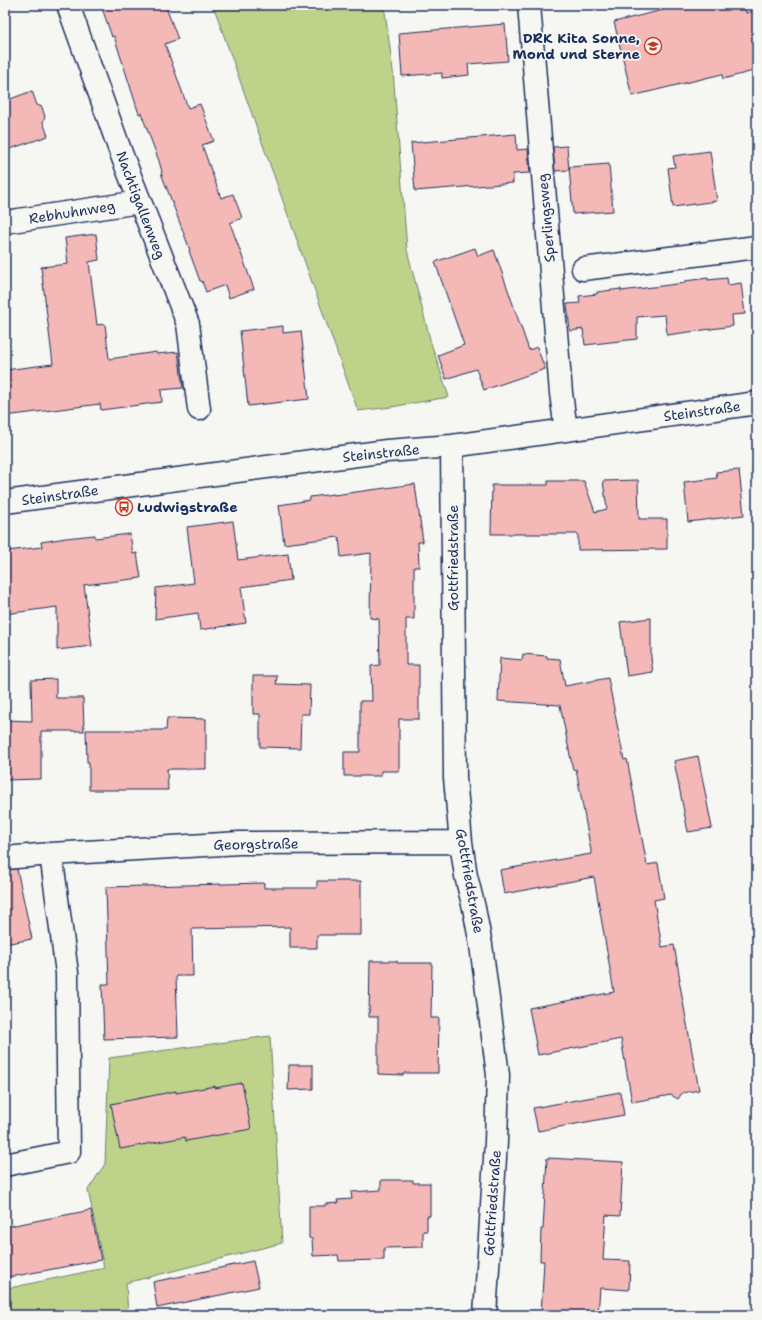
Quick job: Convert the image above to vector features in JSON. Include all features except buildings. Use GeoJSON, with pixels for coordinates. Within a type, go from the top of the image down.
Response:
{"type":"FeatureCollection","features":[{"type":"Feature","properties":{"kind":"street","name":"Nachtigallenweg"},"geometry":{"type":"LineString","coordinates":[[68,5],[140,202],[188,324],[199,409]]}},
{"type":"Feature","properties":{"kind":"street","name":"Sperlingsweg"},"geometry":{"type":"LineString","coordinates":[[529,5],[561,393],[566,430]]}},
{"type":"Feature","properties":{"kind":"street","name":"Rebhuhnweg"},"geometry":{"type":"LineString","coordinates":[[5,222],[140,202]]}},
{"type":"Feature","properties":{"kind":"street"},"geometry":{"type":"LineString","coordinates":[[583,269],[757,247]]}},
{"type":"Feature","properties":{"kind":"street","name":"Steinstraße"},"geometry":{"type":"LineString","coordinates":[[5,502],[387,451],[452,446],[757,403]]}},
{"type":"Feature","properties":{"kind":"street","name":"Gottfriedstraße"},"geometry":{"type":"LineString","coordinates":[[452,446],[455,778],[461,842],[466,876],[481,945],[498,1075],[496,1142],[485,1315]]}},
{"type":"Feature","properties":{"kind":"street","name":"Georgstraße"},"geometry":{"type":"LineString","coordinates":[[5,858],[240,843],[461,842]]}},
{"type":"Feature","properties":{"kind":"street"},"geometry":{"type":"LineString","coordinates":[[5,1166],[70,1152],[67,973],[51,854]]}},
{"type":"Feature","properties":{"kind":"green space"},"geometry":{"type":"Polygon","coordinates":[[[213,5],[382,5],[385,12],[393,71],[407,250],[431,343],[449,397],[358,411],[213,5]]]}},
{"type":"Feature","properties":{"kind":"green space"},"geometry":{"type":"Polygon","coordinates":[[[757,1018],[757,1144],[752,1019],[757,1018]]]}},
{"type":"Feature","properties":{"kind":"green space"},"geometry":{"type":"Polygon","coordinates":[[[270,1036],[282,1243],[126,1283],[128,1315],[5,1315],[5,1289],[104,1268],[88,1190],[105,1164],[109,1058],[270,1036]]]}},
{"type":"Feature","properties":{"kind":"place","name":"DRK Kita Sonne, Mond und Sterne"},"geometry":{"type":"Point","coordinates":[653,46]}},
{"type":"Feature","properties":{"kind":"place","name":"Ludwigstraße"},"geometry":{"type":"Point","coordinates":[124,507]}}]}
